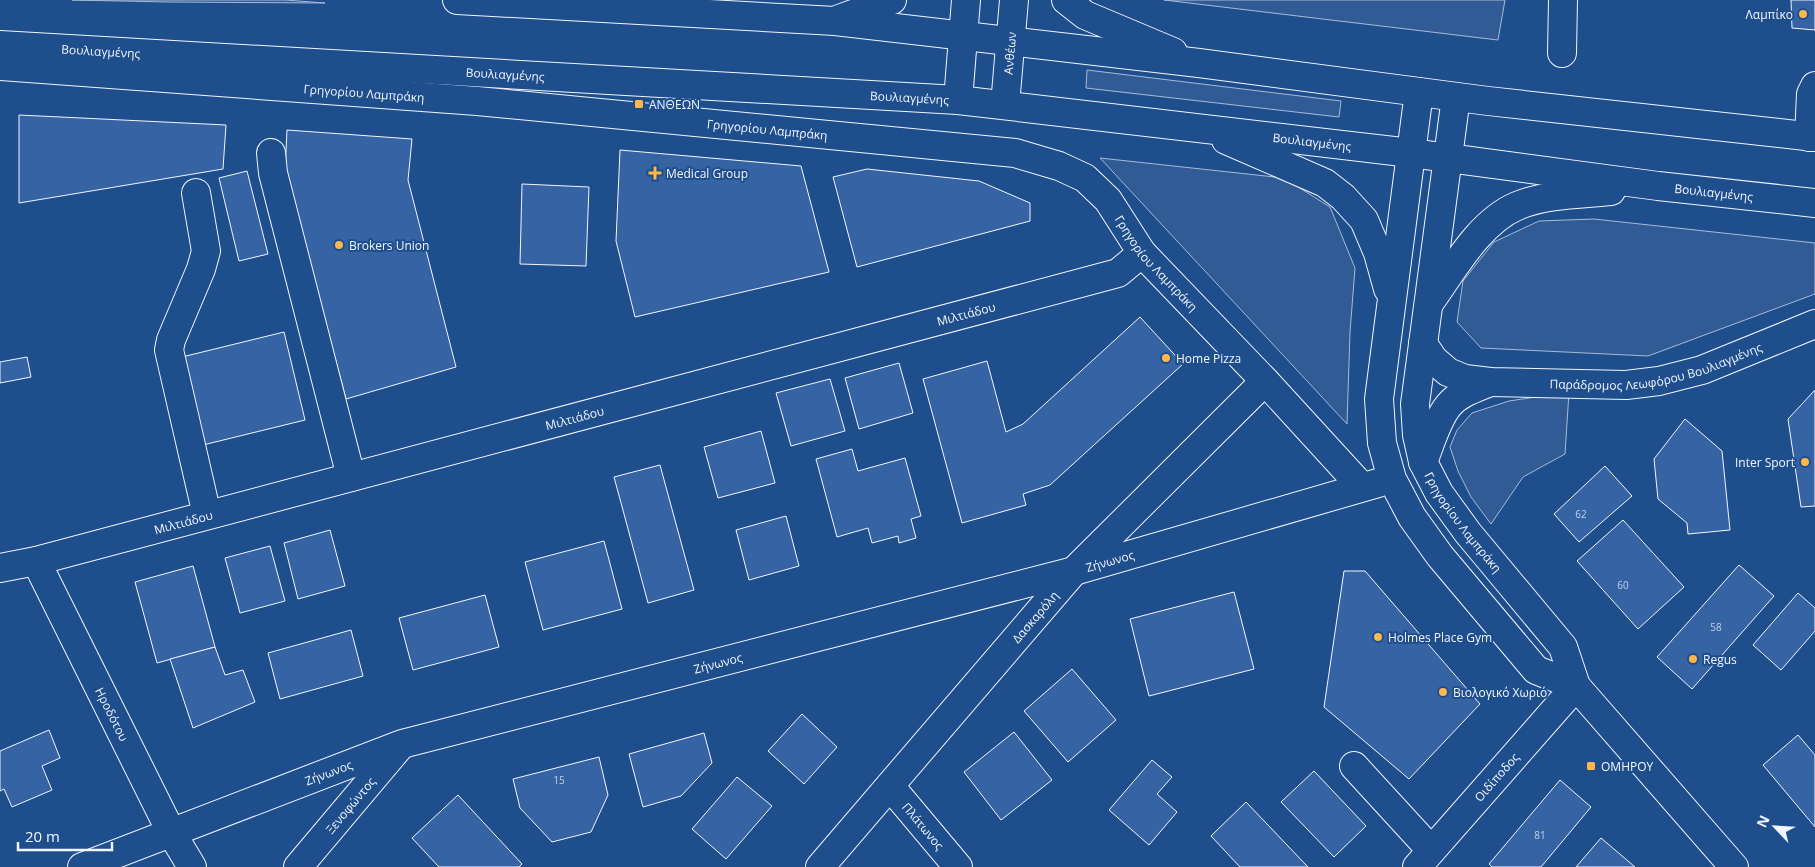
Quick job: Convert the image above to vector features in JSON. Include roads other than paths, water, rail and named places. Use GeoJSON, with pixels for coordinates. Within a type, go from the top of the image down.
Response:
{"type":"FeatureCollection","features":[{"type":"Feature","properties":{"kind":"street"},"geometry":{"type":"LineString","coordinates":[[472,0],[835,21],[1199,63],[1456,97],[1812,137],[1811,94],[1815,86]]}},
{"type":"Feature","properties":{"kind":"street"},"geometry":{"type":"LineString","coordinates":[[835,21],[892,0]]}},
{"type":"Feature","properties":{"kind":"street"},"geometry":{"type":"LineString","coordinates":[[958,100],[966,0]]}},
{"type":"Feature","properties":{"kind":"street","name":"Ανθέων"},"geometry":{"type":"LineString","coordinates":[[1005,105],[1014,0]]}},
{"type":"Feature","properties":{"kind":"street"},"geometry":{"type":"LineString","coordinates":[[1066,0],[1085,15],[1199,63]]}},
{"type":"Feature","properties":{"kind":"street"},"geometry":{"type":"LineString","coordinates":[[1562,0],[1562,53]]}},
{"type":"Feature","properties":{"kind":"street","name":"Βουλιαγμένης"},"geometry":{"type":"LineString","coordinates":[[0,45],[958,100],[1411,153],[1658,186],[1815,203]]}},
{"type":"Feature","properties":{"kind":"street","name":"Γρηγορίου Λαμπράκη"},"geometry":{"type":"LineString","coordinates":[[0,66],[477,101],[1015,153],[1059,166],[1085,178],[1108,200],[1142,253],[1265,381],[1362,486]]}},
{"type":"Feature","properties":{"kind":"street","name":"Γρηγορίου Λαμπράκη"},"geometry":{"type":"LineString","coordinates":[[1419,92],[1379,399],[1382,442],[1392,479],[1412,517],[1440,556],[1536,670],[1576,686]]}},
{"type":"Feature","properties":{"kind":"street","name":"Γρηγορίου Λαμπράκη"},"geometry":{"type":"LineString","coordinates":[[1456,97],[1415,404],[1417,435],[1423,462],[1439,493],[1468,533],[1563,647],[1576,686],[1734,867]]}},
{"type":"Feature","properties":{"kind":"street"},"geometry":{"type":"LineString","coordinates":[[1200,128],[1325,183],[1344,197],[1364,220],[1378,253],[1391,300]]}},
{"type":"Feature","properties":{"kind":"street"},"geometry":{"type":"LineString","coordinates":[[271,152],[273,173],[350,477]]}},
{"type":"Feature","properties":{"kind":"street"},"geometry":{"type":"LineString","coordinates":[[1428,305],[1463,256],[1491,222],[1517,206],[1549,197],[1658,186]]}},
{"type":"Feature","properties":{"kind":"street"},"geometry":{"type":"LineString","coordinates":[[196,192],[206,251],[201,269],[171,340],[169,350],[208,515]]}},
{"type":"Feature","properties":{"kind":"street","name":"Μιλτιάδου"},"geometry":{"type":"LineString","coordinates":[[0,568],[36,561],[1118,273],[1142,253]]}},
{"type":"Feature","properties":{"kind":"street","name":"Παράδρομος Λεωφόρου Βουλιαγμένης"},"geometry":{"type":"LineString","coordinates":[[1423,344],[1434,360],[1448,372],[1465,379],[1490,382],[1626,385],[1659,381],[1702,370],[1815,324]]}},
{"type":"Feature","properties":{"kind":"street","name":"Δασκαρόλη"},"geometry":{"type":"LineString","coordinates":[[820,867],[1074,571],[1265,381]]}},
{"type":"Feature","properties":{"kind":"street","name":"Παράδρομος Λεωφόρου Βουλιαγμένης"},"geometry":{"type":"LineString","coordinates":[[1423,462],[1449,404],[1466,392],[1490,382]]}},
{"type":"Feature","properties":{"kind":"street"},"geometry":{"type":"LineString","coordinates":[[1362,486],[1392,479]]}},
{"type":"Feature","properties":{"kind":"street","name":"Ζήνωνος"},"geometry":{"type":"LineString","coordinates":[[82,867],[402,744],[1074,571],[1362,486]]}},
{"type":"Feature","properties":{"kind":"street","name":"Ηροδότου"},"geometry":{"type":"LineString","coordinates":[[36,561],[171,832],[192,867]]}},
{"type":"Feature","properties":{"kind":"street","name":"Οιδίποδος"},"geometry":{"type":"LineString","coordinates":[[1424,859],[1576,686]]}},
{"type":"Feature","properties":{"kind":"street","name":"Ξενοφώντος"},"geometry":{"type":"LineString","coordinates":[[298,867],[402,744]]}},
{"type":"Feature","properties":{"kind":"street"},"geometry":{"type":"LineString","coordinates":[[1354,766],[1424,859]]}},
{"type":"Feature","properties":{"kind":"street","name":"Πλάτωνος"},"geometry":{"type":"LineString","coordinates":[[890,786],[958,867]]}},
{"type":"Feature","properties":{"kind":"place","name":"Λαμπίκο"},"geometry":{"type":"Point","coordinates":[1803,14]}},
{"type":"Feature","properties":{"kind":"place","name":"ΑΝΘΕΩΝ"},"geometry":{"type":"Point","coordinates":[639,104]}},
{"type":"Feature","properties":{"kind":"place","name":"Medical Group"},"geometry":{"type":"Point","coordinates":[655,173]}},
{"type":"Feature","properties":{"kind":"place","name":"Brokers Union"},"geometry":{"type":"Point","coordinates":[339,245]}},
{"type":"Feature","properties":{"kind":"place","name":"Home Pizza"},"geometry":{"type":"Point","coordinates":[1166,358]}},
{"type":"Feature","properties":{"kind":"place","name":"Inter Sport"},"geometry":{"type":"Point","coordinates":[1805,462]}},
{"type":"Feature","properties":{"kind":"place","name":"Holmes Place Gym"},"geometry":{"type":"Point","coordinates":[1378,637]}},
{"type":"Feature","properties":{"kind":"place","name":"Regus"},"geometry":{"type":"Point","coordinates":[1693,659]}},
{"type":"Feature","properties":{"kind":"place","name":"Βιολογικό Χωριό"},"geometry":{"type":"Point","coordinates":[1443,692]}},
{"type":"Feature","properties":{"kind":"place","name":"ΟΜΗΡΟΥ"},"geometry":{"type":"Point","coordinates":[1591,766]}}]}
